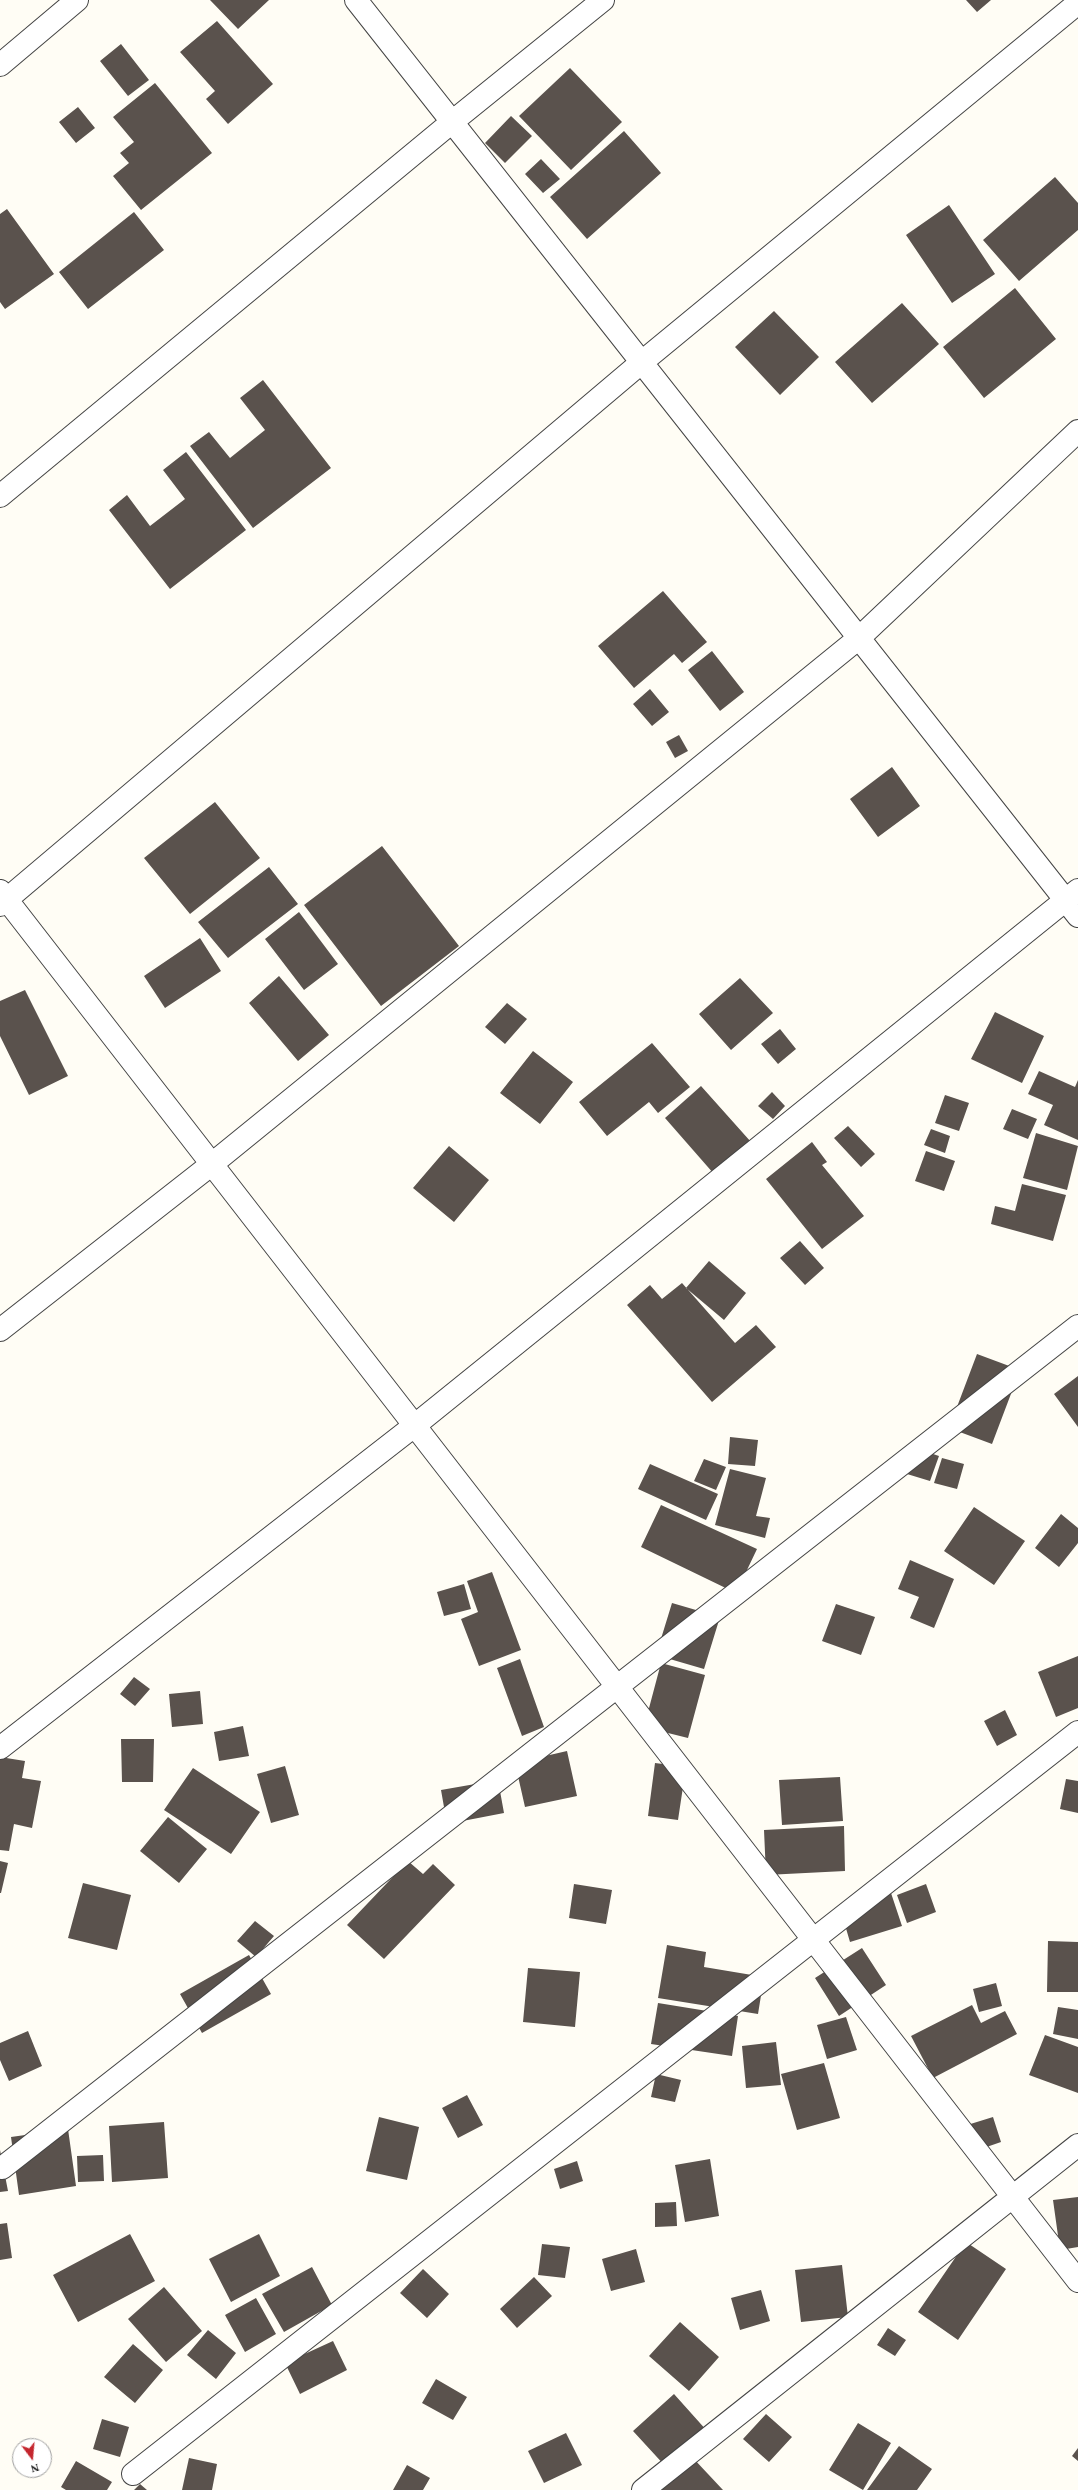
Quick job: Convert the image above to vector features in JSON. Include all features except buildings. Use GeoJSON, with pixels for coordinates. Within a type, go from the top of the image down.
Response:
{"type":"FeatureCollection","features":[{"type":"Feature","properties":{"kind":"street"},"geometry":{"type":"LineString","coordinates":[[0,65],[77,0]]}},
{"type":"Feature","properties":{"kind":"street"},"geometry":{"type":"LineString","coordinates":[[0,1748],[414,1426],[1074,902],[859,638],[356,0]]}},
{"type":"Feature","properties":{"kind":"street"},"geometry":{"type":"LineString","coordinates":[[0,496],[452,122],[603,0]]}},
{"type":"Feature","properties":{"kind":"street"},"geometry":{"type":"LineString","coordinates":[[1078,3],[642,362],[2,899],[212,1164],[1078,2281]]}},
{"type":"Feature","properties":{"kind":"street"},"geometry":{"type":"LineString","coordinates":[[0,1330],[212,1164],[859,638],[1078,431]]}},
{"type":"Feature","properties":{"kind":"street"},"geometry":{"type":"LineString","coordinates":[[2,2168],[1078,1326]]}},
{"type":"Feature","properties":{"kind":"street"},"geometry":{"type":"LineString","coordinates":[[133,2474],[812,1939],[1078,1732]]}},
{"type":"Feature","properties":{"kind":"street"},"geometry":{"type":"LineString","coordinates":[[643,2490],[1078,2145]]}}]}
